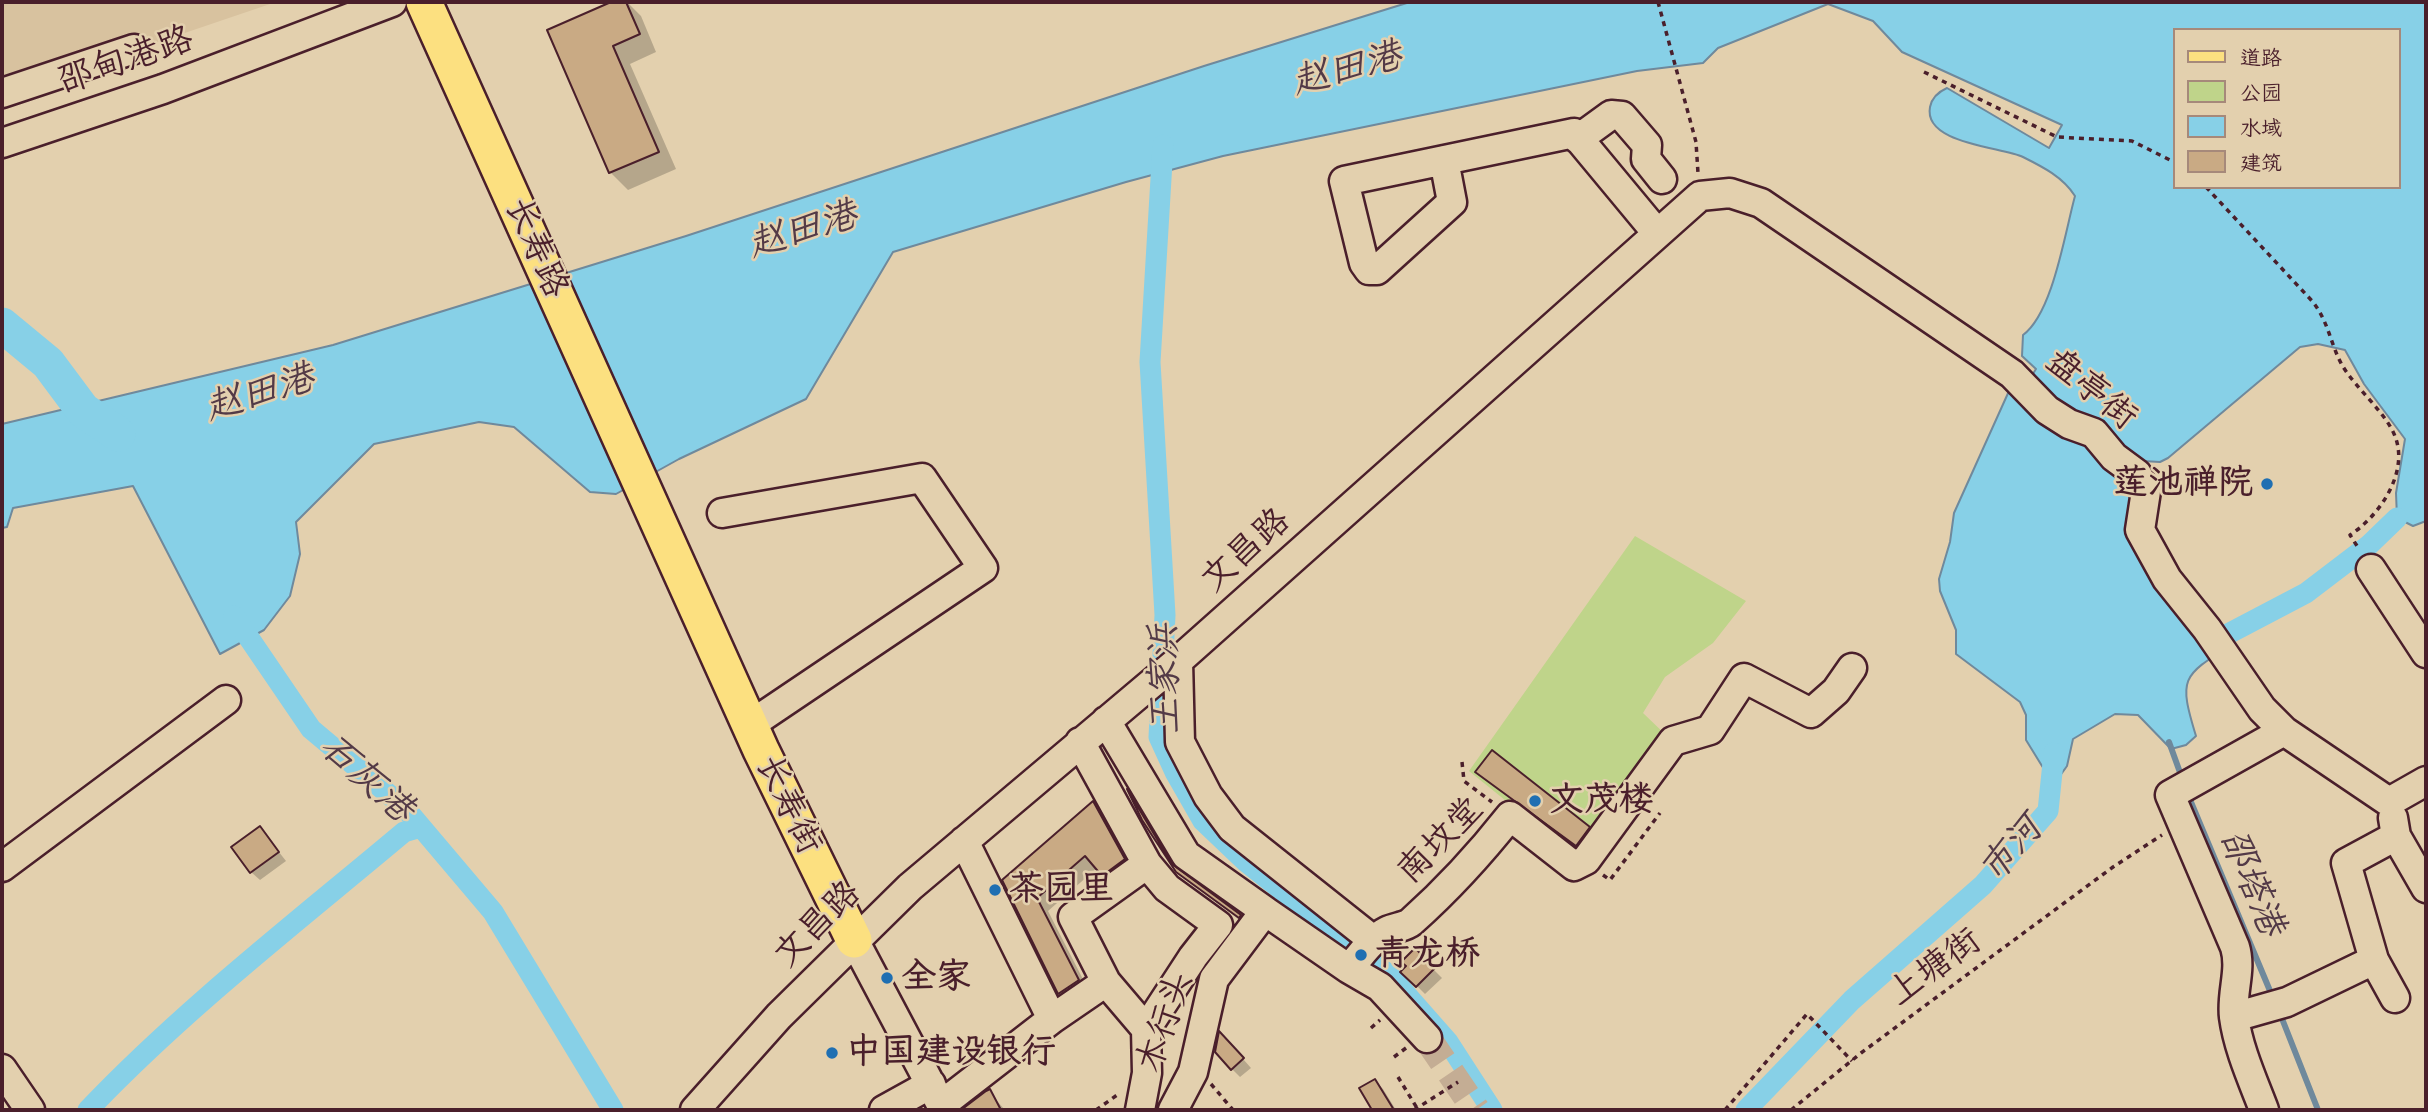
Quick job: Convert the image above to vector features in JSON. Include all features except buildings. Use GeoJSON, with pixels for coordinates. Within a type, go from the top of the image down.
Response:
{"type":"FeatureCollection","features":[{"type":"Feature","properties":{"kind":"main road","name":"长寿路"},"geometry":{"type":"LineString","coordinates":[[424,2],[529,230],[644,495]]}},
{"type":"Feature","properties":{"kind":"main road","name":"长寿街"},"geometry":{"type":"LineString","coordinates":[[644,495],[750,725],[855,940]]}},
{"type":"Feature","properties":{"kind":"street","name":"邵甸港路"},"geometry":{"type":"LineString","coordinates":[[2,143],[163,89],[392,2]]}},
{"type":"Feature","properties":{"kind":"street"},"geometry":{"type":"LineString","coordinates":[[2,93],[134,49]]}},
{"type":"Feature","properties":{"kind":"street"},"geometry":{"type":"LineString","coordinates":[[1578,139],[1611,115],[1622,116],[1647,145],[1646,159],[1662,179]]}},
{"type":"Feature","properties":{"kind":"street"},"geometry":{"type":"LineString","coordinates":[[1444,160],[1574,133],[1657,233]]}},
{"type":"Feature","properties":{"kind":"street","name":"盘亭街"},"geometry":{"type":"LineString","coordinates":[[1700,196],[1730,193],[1761,203],[2012,374],[2047,410],[2069,424],[2094,433],[2114,457],[2137,474],[2146,491],[2140,530],[2166,579],[2207,629],[2262,709],[2284,731],[2389,802]]}},
{"type":"Feature","properties":{"kind":"street","name":"文昌路"},"geometry":{"type":"LineString","coordinates":[[695,1110],[779,1016],[910,887],[1178,661],[1700,196]]}},
{"type":"Feature","properties":{"kind":"street"},"geometry":{"type":"LineString","coordinates":[[722,513],[922,478],[983,568],[750,725]]}},
{"type":"Feature","properties":{"kind":"street"},"geometry":{"type":"LineString","coordinates":[[2371,569],[2426,653]]}},
{"type":"Feature","properties":{"kind":"street"},"geometry":{"type":"LineString","coordinates":[[1178,661],[1180,742],[1208,796],[1232,828],[1362,954],[1380,987],[1427,1038]]}},
{"type":"Feature","properties":{"kind":"street","name":"南坟堂"},"geometry":{"type":"LineString","coordinates":[[1362,954],[1386,932],[1410,924],[1478,858],[1510,816],[1574,866],[1586,860],[1673,741],[1710,730],[1744,678],[1811,713],[1836,691],[1852,668]]}},
{"type":"Feature","properties":{"kind":"street"},"geometry":{"type":"LineString","coordinates":[[2,866],[226,700]]}},
{"type":"Feature","properties":{"kind":"street"},"geometry":{"type":"LineString","coordinates":[[1106,721],[1186,855],[1265,911],[1362,954]]}},
{"type":"Feature","properties":{"kind":"street"},"geometry":{"type":"LineString","coordinates":[[2264,1110],[2248,1069],[2238,957],[2183,825],[2180,789],[2284,731]]}},
{"type":"Feature","properties":{"kind":"street"},"geometry":{"type":"LineString","coordinates":[[1080,742],[1147,864],[1167,888],[1218,925],[1193,957],[1146,1029],[1147,1073],[1140,1110]]}},
{"type":"Feature","properties":{"kind":"street"},"geometry":{"type":"LineString","coordinates":[[2426,781],[2389,802],[2396,836],[2426,888]]}},
{"type":"Feature","properties":{"kind":"street"},"geometry":{"type":"LineString","coordinates":[[2395,998],[2374,960],[2346,863],[2396,836]]}},
{"type":"Feature","properties":{"kind":"street"},"geometry":{"type":"LineString","coordinates":[[964,841],[1052,1019]]}},
{"type":"Feature","properties":{"kind":"street"},"geometry":{"type":"LineString","coordinates":[[1146,1029],[1106,982],[1073,917],[1147,864]]}},
{"type":"Feature","properties":{"kind":"street","name":"木行头"},"geometry":{"type":"LineString","coordinates":[[1173,1110],[1193,1072],[1200,1031],[1214,979],[1265,911]]}},
{"type":"Feature","properties":{"kind":"street","name":"长寿街"},"geometry":{"type":"LineString","coordinates":[[855,940],[939,1100]]}},
{"type":"Feature","properties":{"kind":"street"},"geometry":{"type":"LineString","coordinates":[[2244,1014],[2287,1002],[2374,960]]}},
{"type":"Feature","properties":{"kind":"street"},"geometry":{"type":"LineString","coordinates":[[884,1110],[939,1100],[1106,982]]}},
{"type":"Feature","properties":{"kind":"street"},"geometry":{"type":"LineString","coordinates":[[2,1069],[30,1110]]}},
{"type":"Feature","properties":{"kind":"path"},"geometry":{"type":"LineString","coordinates":[[1658,2],[1696,142],[1700,196]]}},
{"type":"Feature","properties":{"kind":"path"},"geometry":{"type":"LineString","coordinates":[[1924,72],[2057,137],[2132,141],[2172,161]]}},
{"type":"Feature","properties":{"kind":"path"},"geometry":{"type":"LineString","coordinates":[[2208,189],[2298,283],[2327,320],[2342,365],[2396,439],[2396,464],[2390,493],[2364,526],[2350,535],[2356,545]]}},
{"type":"Feature","properties":{"kind":"path"},"geometry":{"type":"LineString","coordinates":[[1462,762],[1464,781],[1510,816]]}},
{"type":"Feature","properties":{"kind":"path"},"geometry":{"type":"LineString","coordinates":[[1610,880],[1660,813]]}},
{"type":"Feature","properties":{"kind":"path","name":"上塘街"},"geometry":{"type":"LineString","coordinates":[[1791,1110],[1852,1060],[2113,867],[2183,825]]}},
{"type":"Feature","properties":{"kind":"path"},"geometry":{"type":"LineString","coordinates":[[1725,1110],[1807,1014],[1852,1060]]}},
{"type":"Feature","properties":{"kind":"path"},"geometry":{"type":"LineString","coordinates":[[1398,1076],[1415,1109],[1458,1082]]}},
{"type":"Feature","properties":{"kind":"shaded area"},"geometry":{"type":"Polygon","coordinates":[[[2,2],[276,2],[2,95],[2,2]]]}},
{"type":"Feature","properties":{"kind":"green space"},"geometry":{"type":"Polygon","coordinates":[[[1635,536],[1746,601],[1713,643],[1665,677],[1643,713],[1669,738],[1578,859],[1469,771],[1635,536]]]}},
{"type":"Feature","properties":{"kind":"water","name":"赵田港"},"geometry":{"type":"Polygon","coordinates":[[[1410,2],[2426,2],[2426,521],[2413,526],[2397,518],[2396,493],[2405,439],[2364,384],[2345,350],[2318,344],[2300,347],[2168,458],[2160,462],[2143,461],[2137,531],[2233,638],[2233,644],[2203,664],[2189,680],[2186,689],[2187,701],[2196,736],[2186,745],[2171,749],[2138,715],[2115,714],[2073,739],[2067,766],[2057,780],[2050,779],[2026,740],[2026,715],[2020,702],[1956,654],[1956,630],[1940,591],[1939,579],[1950,542],[1954,513],[2009,391],[2019,396],[2036,369],[2022,356],[2023,335],[2033,324],[2050,291],[2075,196],[2059,178],[2023,157],[1966,142],[1939,129],[1931,119],[1930,107],[1936,95],[1947,88],[2049,148],[2062,125],[1902,52],[1873,21],[1828,4],[1718,48],[1703,63],[1637,71],[1223,156],[1126,182],[893,252],[806,399],[679,459],[616,494],[590,492],[514,427],[479,422],[374,444],[296,522],[300,554],[290,596],[264,630],[220,654],[133,486],[13,508],[7,527],[2,528],[2,424],[333,345],[686,236],[1204,66],[1410,2]]]}},
{"type":"Feature","properties":{"kind":"waterway","name":"王家浜"},"geometry":{"type":"LineString","coordinates":[[1163,145],[1150,362],[1165,615],[1159,737],[1203,821],[1245,861],[1389,975],[1448,1042],[1492,1110]]}},
{"type":"Feature","properties":{"kind":"waterway"},"geometry":{"type":"LineString","coordinates":[[2,325],[48,363],[83,410],[118,434]]}},
{"type":"Feature","properties":{"kind":"waterway","name":"市河"},"geometry":{"type":"LineString","coordinates":[[2205,646],[2306,593],[2369,545],[2397,518]]}},
{"type":"Feature","properties":{"kind":"waterway","name":"石灰港"},"geometry":{"type":"LineString","coordinates":[[234,616],[311,729],[405,808],[493,912],[613,1110]]}},
{"type":"Feature","properties":{"kind":"waterway","name":"邵塔港"},"geometry":{"type":"LineString","coordinates":[[2169,742],[2182,778]]}},
{"type":"Feature","properties":{"kind":"waterway","name":"市河"},"geometry":{"type":"LineString","coordinates":[[1746,1110],[1852,1000],[1983,885],[2048,811],[2054,753]]}},
{"type":"Feature","properties":{"kind":"waterway","name":"邵塔港"},"geometry":{"type":"LineString","coordinates":[[2188,795],[2273,998]]}},
{"type":"Feature","properties":{"kind":"waterway"},"geometry":{"type":"LineString","coordinates":[[88,1110],[163,1037],[242,967],[404,832],[421,827]]}},
{"type":"Feature","properties":{"kind":"waterway","name":"邵塔港"},"geometry":{"type":"LineString","coordinates":[[2279,1011],[2318,1110]]}},
{"type":"Feature","properties":{"kind":"tunnel"},"geometry":{"type":"LineString","coordinates":[[1427,1038],[1476,1110]]}},
{"type":"Feature","properties":{"kind":"place","name":"莲池禅院"},"geometry":{"type":"Point","coordinates":[2267,484]}},
{"type":"Feature","properties":{"kind":"place","name":"文茂楼"},"geometry":{"type":"Point","coordinates":[1535,801]}},
{"type":"Feature","properties":{"kind":"place","name":"茶园里"},"geometry":{"type":"Point","coordinates":[995,890]}},
{"type":"Feature","properties":{"kind":"place","name":"青龙桥"},"geometry":{"type":"Point","coordinates":[1361,955]}},
{"type":"Feature","properties":{"kind":"place","name":"全家"},"geometry":{"type":"Point","coordinates":[887,978]}},
{"type":"Feature","properties":{"kind":"place","name":"中国建设银行"},"geometry":{"type":"Point","coordinates":[832,1053]}}]}
